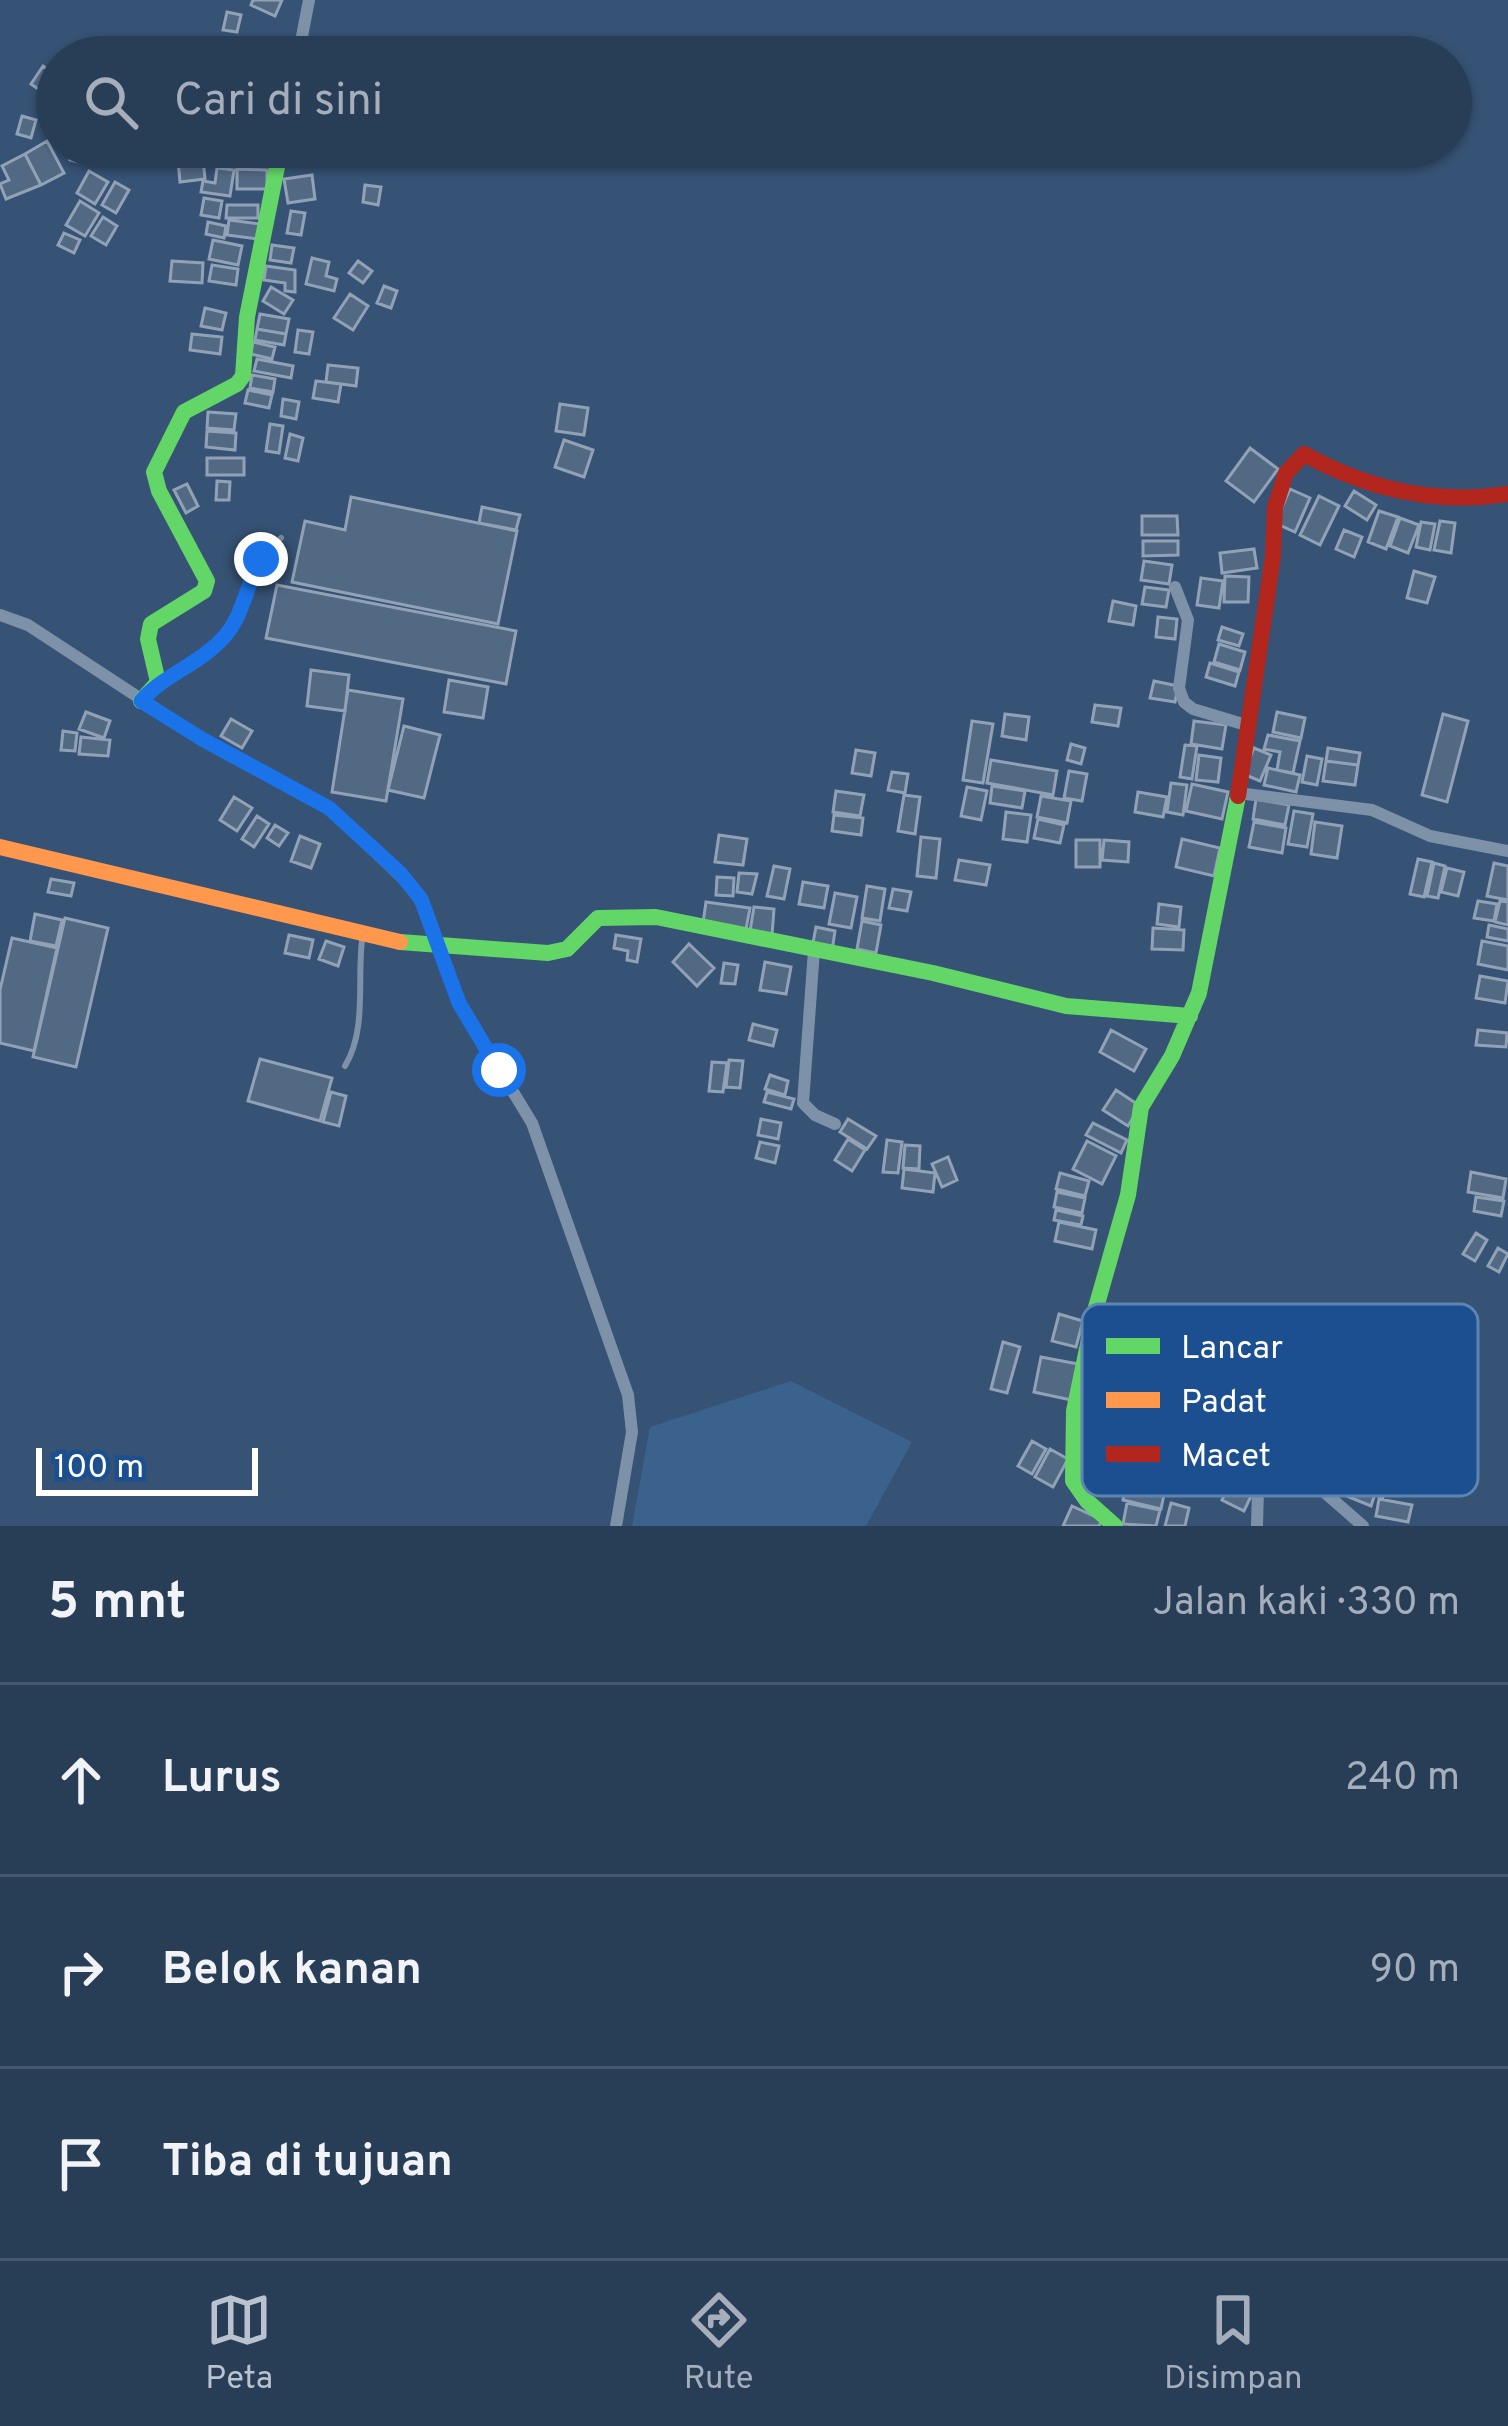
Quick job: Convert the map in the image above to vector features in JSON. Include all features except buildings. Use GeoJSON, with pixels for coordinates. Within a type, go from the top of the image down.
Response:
{"type":"FeatureCollection","features":[{"type":"Feature","properties":{"kind":"street"},"geometry":{"type":"LineString","coordinates":[[302,36],[310,0]]}},
{"type":"Feature","properties":{"kind":"street"},"geometry":{"type":"LineString","coordinates":[[141,701],[158,682],[148,639],[151,624],[203,591],[207,581],[159,491],[154,468],[184,412],[244,376],[247,317],[277,168]]}},
{"type":"Feature","properties":{"kind":"street"},"geometry":{"type":"LineString","coordinates":[[1098,1304],[1128,1195],[1141,1107],[1172,1056],[1198,993],[1238,793],[1273,556],[1275,507],[1286,472],[1300,455],[1339,474],[1408,492],[1485,499],[1508,494]]}},
{"type":"Feature","properties":{"kind":"street"},"geometry":{"type":"LineString","coordinates":[[1175,587],[1188,620],[1179,688],[1184,702],[1246,725]]}},
{"type":"Feature","properties":{"kind":"street"},"geometry":{"type":"LineString","coordinates":[[0,615],[28,625],[141,701],[340,818],[414,889],[476,1036],[532,1123],[628,1396],[632,1432],[616,1526]]}},
{"type":"Feature","properties":{"kind":"street"},"geometry":{"type":"LineString","coordinates":[[1238,793],[1372,810],[1430,836],[1508,850]]}},
{"type":"Feature","properties":{"kind":"street"},"geometry":{"type":"LineString","coordinates":[[0,847],[100,868],[362,937],[437,947],[558,952],[573,944],[598,918],[656,917],[1066,1006],[1190,1016]]}},
{"type":"Feature","properties":{"kind":"street"},"geometry":{"type":"LineString","coordinates":[[814,950],[803,1103],[807,1110],[835,1124]]}},
{"type":"Feature","properties":{"kind":"street"},"geometry":{"type":"LineString","coordinates":[[1082,1368],[1074,1411],[1073,1480],[1082,1494]]}},
{"type":"Feature","properties":{"kind":"street"},"geometry":{"type":"LineString","coordinates":[[1084,1496],[1115,1526]]}},
{"type":"Feature","properties":{"kind":"street"},"geometry":{"type":"LineString","coordinates":[[1330,1496],[1363,1526]]}},
{"type":"Feature","properties":{"kind":"lane"},"geometry":{"type":"LineString","coordinates":[[158,682],[184,670],[223,639],[261,559],[281,538]]}},
{"type":"Feature","properties":{"kind":"lane"},"geometry":{"type":"LineString","coordinates":[[345,1066],[360,1022],[362,937]]}},
{"type":"Feature","properties":{"kind":"water"},"geometry":{"type":"Polygon","coordinates":[[[791,1381],[912,1442],[866,1526],[632,1526],[650,1427],[791,1381]]]}},
{"type":"Feature","properties":{"kind":"traffic: fast"},"geometry":{"type":"LineString","coordinates":[[141,701],[158,682],[148,639],[151,624],[204,591],[207,581],[159,491],[154,472],[184,412],[237,384],[243,376],[247,317],[277,168]]}},
{"type":"Feature","properties":{"kind":"traffic: fast"},"geometry":{"type":"LineString","coordinates":[[1097,1304],[1128,1195],[1141,1107],[1172,1056],[1199,993],[1238,796]]}},
{"type":"Feature","properties":{"kind":"traffic: fast"},"geometry":{"type":"LineString","coordinates":[[400,942],[548,953],[567,949],[598,918],[656,917],[933,973],[1066,1006],[1190,1016]]}},
{"type":"Feature","properties":{"kind":"traffic: fast"},"geometry":{"type":"LineString","coordinates":[[1082,1373],[1074,1411],[1073,1481],[1082,1494]]}},
{"type":"Feature","properties":{"kind":"traffic: fast"},"geometry":{"type":"LineString","coordinates":[[1084,1496],[1115,1526]]}},
{"type":"Feature","properties":{"kind":"traffic: slow"},"geometry":{"type":"LineString","coordinates":[[0,847],[400,942]]}},
{"type":"Feature","properties":{"kind":"traffic: jam"},"geometry":{"type":"LineString","coordinates":[[1238,796],[1273,556],[1275,507],[1286,473],[1304,454],[1352,477],[1403,491],[1455,497],[1508,494]]}},
{"type":"Feature","properties":{"kind":"route"},"geometry":{"type":"LineString","coordinates":[[261,559],[223,639],[184,670],[158,682],[141,701],[329,808],[400,873],[421,899],[459,1003],[499,1070]]}}]}
